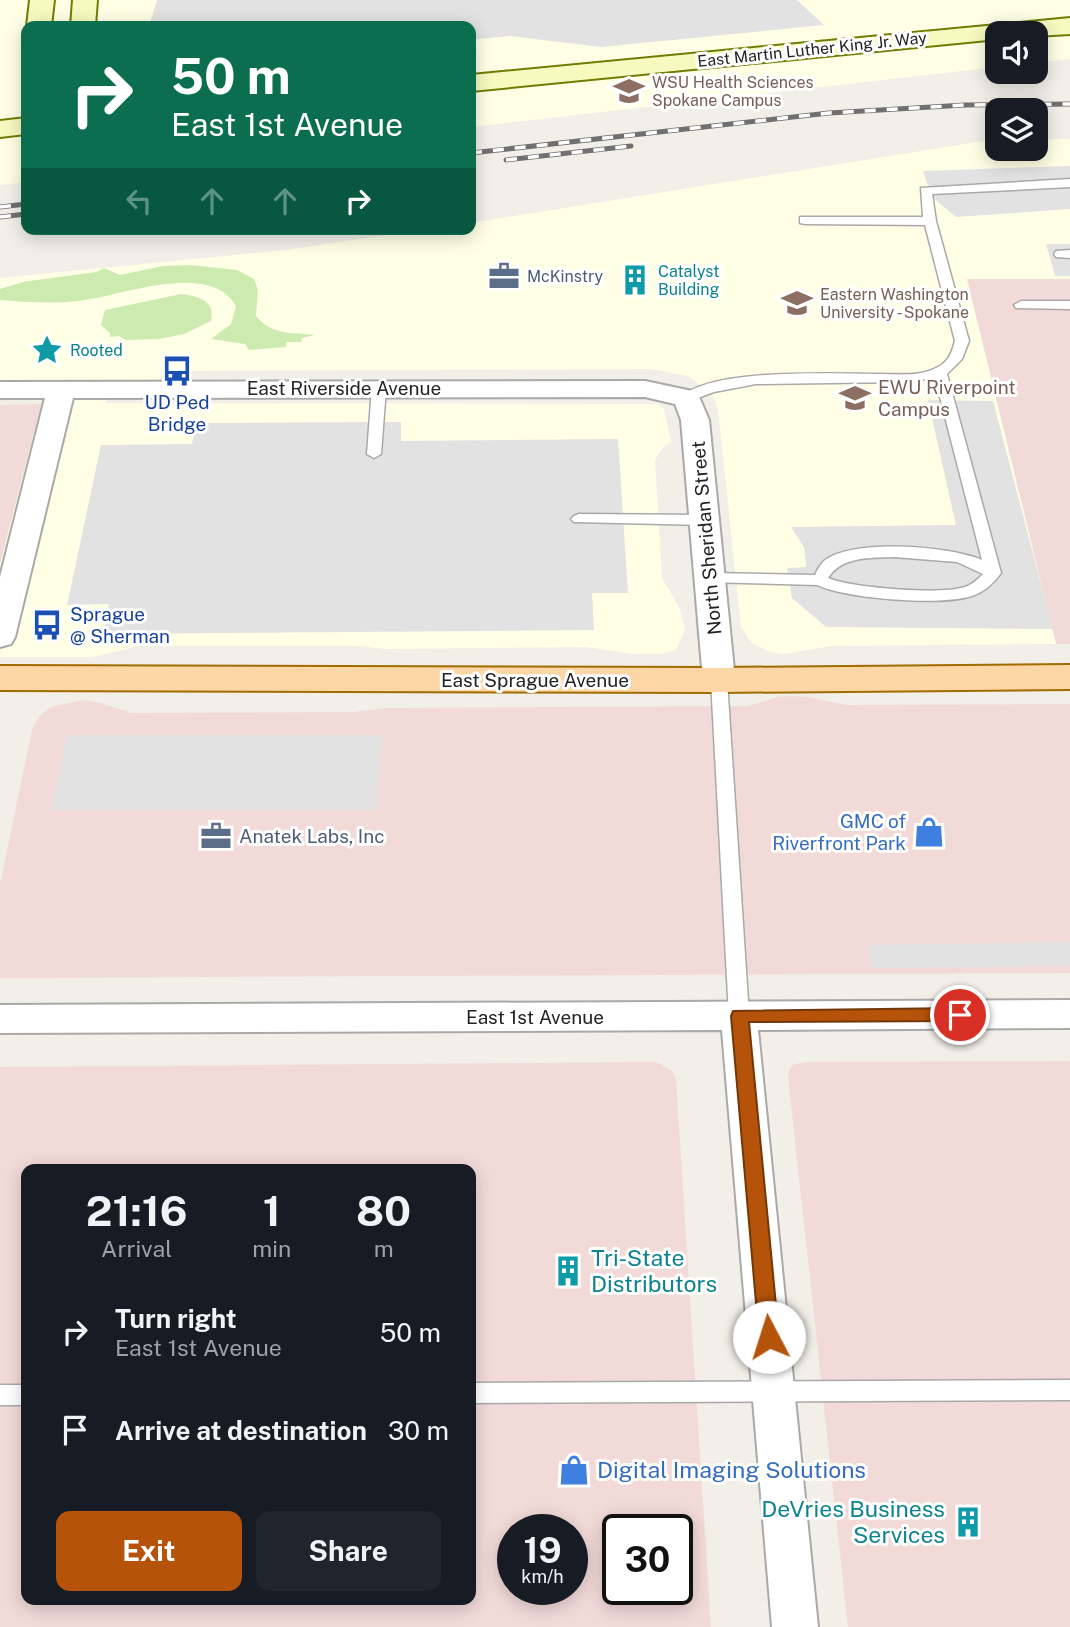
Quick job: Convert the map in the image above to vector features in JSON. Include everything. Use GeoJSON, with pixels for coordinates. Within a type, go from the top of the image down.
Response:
{"type":"FeatureCollection","features":[{"type":"Feature","properties":{"kind":"main road","name":"East Sprague Avenue"},"geometry":{"type":"LineString","coordinates":[[0,678],[719,680],[1070,677]]}},
{"type":"Feature","properties":{"kind":"street"},"geometry":{"type":"LineString","coordinates":[[40,21],[42,0]]}},
{"type":"Feature","properties":{"kind":"street"},"geometry":{"type":"LineString","coordinates":[[83,21],[85,0]]}},
{"type":"Feature","properties":{"kind":"street","name":"East Martin Luther King Jr. Way"},"geometry":{"type":"LineString","coordinates":[[476,83],[1070,26]]}},
{"type":"Feature","properties":{"kind":"street"},"geometry":{"type":"LineString","coordinates":[[1048,42],[1070,41]]}},
{"type":"Feature","properties":{"kind":"street","name":"East Martin Luther King Jr. Way"},"geometry":{"type":"LineString","coordinates":[[476,100],[985,48]]}},
{"type":"Feature","properties":{"kind":"street"},"geometry":{"type":"LineString","coordinates":[[0,129],[21,127]]}},
{"type":"Feature","properties":{"kind":"street"},"geometry":{"type":"LineString","coordinates":[[0,152],[21,150]]}},
{"type":"Feature","properties":{"kind":"street","name":"East Riverside Avenue"},"geometry":{"type":"LineString","coordinates":[[0,390],[645,388],[687,398]]}},
{"type":"Feature","properties":{"kind":"street"},"geometry":{"type":"LineString","coordinates":[[0,637],[61,390]]}},
{"type":"Feature","properties":{"kind":"street","name":"North Sheridan Street"},"geometry":{"type":"LineString","coordinates":[[687,398],[695,420],[719,680]]}},
{"type":"Feature","properties":{"kind":"street","name":"East 1st Avenue"},"geometry":{"type":"LineString","coordinates":[[0,1019],[1070,1014]]}},
{"type":"Feature","properties":{"kind":"street"},"geometry":{"type":"LineString","coordinates":[[739,1016],[795,1627]]}},
{"type":"Feature","properties":{"kind":"lane"},"geometry":{"type":"LineString","coordinates":[[687,398],[714,387],[745,380],[910,378],[940,372],[957,359],[962,341],[930,221],[925,191],[1070,183]]}},
{"type":"Feature","properties":{"kind":"lane"},"geometry":{"type":"LineString","coordinates":[[805,220],[930,221]]}},
{"type":"Feature","properties":{"kind":"lane"},"geometry":{"type":"LineString","coordinates":[[1021,305],[1070,305]]}},
{"type":"Feature","properties":{"kind":"lane"},"geometry":{"type":"LineString","coordinates":[[940,372],[993,573]]}},
{"type":"Feature","properties":{"kind":"lane"},"geometry":{"type":"LineString","coordinates":[[374,454],[379,388]]}},
{"type":"Feature","properties":{"kind":"lane"},"geometry":{"type":"LineString","coordinates":[[579,519],[705,520]]}},
{"type":"Feature","properties":{"kind":"lane"},"geometry":{"type":"LineString","coordinates":[[819,580],[830,565],[849,556],[878,554],[940,554],[960,557],[993,573]]}},
{"type":"Feature","properties":{"kind":"lane"},"geometry":{"type":"LineString","coordinates":[[710,578],[819,580],[839,589],[864,593],[945,594],[968,592],[983,584],[993,573]]}},
{"type":"Feature","properties":{"kind":"lane"},"geometry":{"type":"LineString","coordinates":[[719,680],[739,1016]]}},
{"type":"Feature","properties":{"kind":"lane"},"geometry":{"type":"LineString","coordinates":[[476,1393],[1070,1390]]}},
{"type":"Feature","properties":{"kind":"lane"},"geometry":{"type":"LineString","coordinates":[[0,1395],[21,1395]]}},
{"type":"Feature","properties":{"kind":"shaded area","name":"WSU Health Sciences Spokane Campus"},"geometry":{"type":"Polygon","coordinates":[[[0,0],[1070,0],[1070,59],[1048,62],[1048,21],[985,21],[985,68],[476,126],[476,21],[21,21],[19,183],[0,185],[0,0]]]}},
{"type":"Feature","properties":{"kind":"shaded area"},"geometry":{"type":"Polygon","coordinates":[[[157,0],[797,0],[824,25],[601,47],[510,36],[476,39],[476,21],[151,21],[157,0]]]}},
{"type":"Feature","properties":{"kind":"shaded area","name":"EWU Riverpoint Campus"},"geometry":{"type":"Polygon","coordinates":[[[1048,139],[1070,139],[1070,279],[967,279],[1056,644],[832,646],[783,654],[770,652],[752,643],[741,627],[718,409],[712,394],[688,376],[651,369],[190,371],[172,373],[153,382],[119,381],[105,403],[658,404],[664,409],[671,442],[662,448],[655,460],[662,578],[680,609],[685,630],[676,650],[661,654],[633,654],[586,647],[384,649],[360,646],[138,646],[92,657],[0,657],[0,564],[47,382],[0,380],[0,278],[286,250],[387,235],[476,235],[476,222],[985,141],[985,161],[1048,161],[1048,139]]]}},
{"type":"Feature","properties":{"kind":"shaded area"},"geometry":{"type":"Polygon","coordinates":[[[1070,166],[1070,209],[956,217],[932,197],[923,171],[1070,166]]]}},
{"type":"Feature","properties":{"kind":"shaded area"},"geometry":{"type":"Polygon","coordinates":[[[1046,244],[1070,244],[1070,276],[1055,276],[1046,244]]]}},
{"type":"Feature","properties":{"kind":"shaded area"},"geometry":{"type":"Polygon","coordinates":[[[966,279],[1070,279],[1070,644],[1056,644],[966,279]]]}},
{"type":"Feature","properties":{"kind":"shaded area"},"geometry":{"type":"Polygon","coordinates":[[[928,400],[993,401],[1053,629],[826,627],[792,598],[787,568],[806,567],[804,547],[791,527],[956,525],[928,400]]]}},
{"type":"Feature","properties":{"kind":"shaded area"},"geometry":{"type":"Polygon","coordinates":[[[43,404],[0,564],[0,405],[43,404]]]}},
{"type":"Feature","properties":{"kind":"shaded area"},"geometry":{"type":"Polygon","coordinates":[[[401,422],[401,441],[618,439],[628,593],[592,593],[594,630],[103,634],[109,604],[67,605],[101,445],[192,444],[196,423],[401,422]]]}},
{"type":"Feature","properties":{"kind":"shaded area"},"geometry":{"type":"Polygon","coordinates":[[[792,696],[846,705],[1070,704],[1070,973],[0,978],[0,884],[32,730],[40,715],[51,707],[82,700],[131,713],[353,712],[388,708],[748,706],[778,697],[792,696]]]}},
{"type":"Feature","properties":{"kind":"shaded area"},"geometry":{"type":"Polygon","coordinates":[[[67,735],[382,735],[377,810],[51,810],[67,735]]]}},
{"type":"Feature","properties":{"kind":"shaded area"},"geometry":{"type":"Polygon","coordinates":[[[1070,942],[1070,966],[872,968],[868,945],[1070,942]]]}},
{"type":"Feature","properties":{"kind":"shaded area"},"geometry":{"type":"Polygon","coordinates":[[[1070,1061],[1070,1627],[848,1627],[789,1069],[794,1064],[810,1062],[1070,1061]]]}},
{"type":"Feature","properties":{"kind":"shaded area"},"geometry":{"type":"Polygon","coordinates":[[[657,1062],[672,1071],[676,1080],[711,1627],[0,1627],[0,1067],[657,1062]]]}},
{"type":"Feature","properties":{"kind":"green space"},"geometry":{"type":"Polygon","coordinates":[[[190,265],[237,270],[254,279],[258,290],[256,316],[262,322],[283,332],[315,335],[302,338],[301,342],[286,342],[286,347],[249,350],[245,344],[211,339],[231,324],[236,306],[223,292],[206,285],[162,284],[67,302],[0,300],[0,289],[23,282],[96,272],[104,268],[120,275],[163,266],[190,265]]]}},
{"type":"Feature","properties":{"kind":"green space"},"geometry":{"type":"Polygon","coordinates":[[[181,294],[204,300],[211,308],[211,321],[184,334],[159,339],[126,340],[119,336],[110,337],[110,333],[101,325],[105,310],[181,294]]]}},
{"type":"Feature","properties":{"kind":"railway"},"geometry":{"type":"LineString","coordinates":[[476,152],[829,113],[965,105],[1070,104]]}},
{"type":"Feature","properties":{"kind":"railway"},"geometry":{"type":"LineString","coordinates":[[506,160],[631,146]]}},
{"type":"Feature","properties":{"kind":"railway"},"geometry":{"type":"LineString","coordinates":[[0,207],[21,205]]}},
{"type":"Feature","properties":{"kind":"railway"},"geometry":{"type":"LineString","coordinates":[[0,217],[21,215]]}},
{"type":"Feature","properties":{"kind":"place","name":"WSU Health Sciences Spokane Campus"},"geometry":{"type":"Point","coordinates":[629,91]}},
{"type":"Feature","properties":{"kind":"place","name":"McKinstry"},"geometry":{"type":"Point","coordinates":[504,276]}},
{"type":"Feature","properties":{"kind":"place","name":"Catalyst Building"},"geometry":{"type":"Point","coordinates":[635,280]}},
{"type":"Feature","properties":{"kind":"place","name":"Eastern Washington University - Spokane"},"geometry":{"type":"Point","coordinates":[797,303]}},
{"type":"Feature","properties":{"kind":"place","name":"Rooted"},"geometry":{"type":"Point","coordinates":[47,350]}},
{"type":"Feature","properties":{"kind":"place","name":"UD Ped Bridge"},"geometry":{"type":"Point","coordinates":[177,371]}},
{"type":"Feature","properties":{"kind":"place","name":"EWU Riverpoint Campus"},"geometry":{"type":"Point","coordinates":[855,398]}},
{"type":"Feature","properties":{"kind":"place","name":"Sprague @ Sherman"},"geometry":{"type":"Point","coordinates":[47,625]}},
{"type":"Feature","properties":{"kind":"place","name":"GMC of Riverfront Park"},"geometry":{"type":"Point","coordinates":[929,832]}},
{"type":"Feature","properties":{"kind":"place","name":"Anatek Labs, Inc"},"geometry":{"type":"Point","coordinates":[216,836]}},
{"type":"Feature","properties":{"kind":"place","name":"Tri-State Distributors"},"geometry":{"type":"Point","coordinates":[568,1271]}},
{"type":"Feature","properties":{"kind":"place","name":"Digital Imaging Solutions"},"geometry":{"type":"Point","coordinates":[574,1470]}},
{"type":"Feature","properties":{"kind":"place","name":"DeVries Business Services"},"geometry":{"type":"Point","coordinates":[968,1522]}},
{"type":"Feature","properties":{"kind":"route"},"geometry":{"type":"LineString","coordinates":[[769,1337],[739,1016],[960,1015]]}}]}
